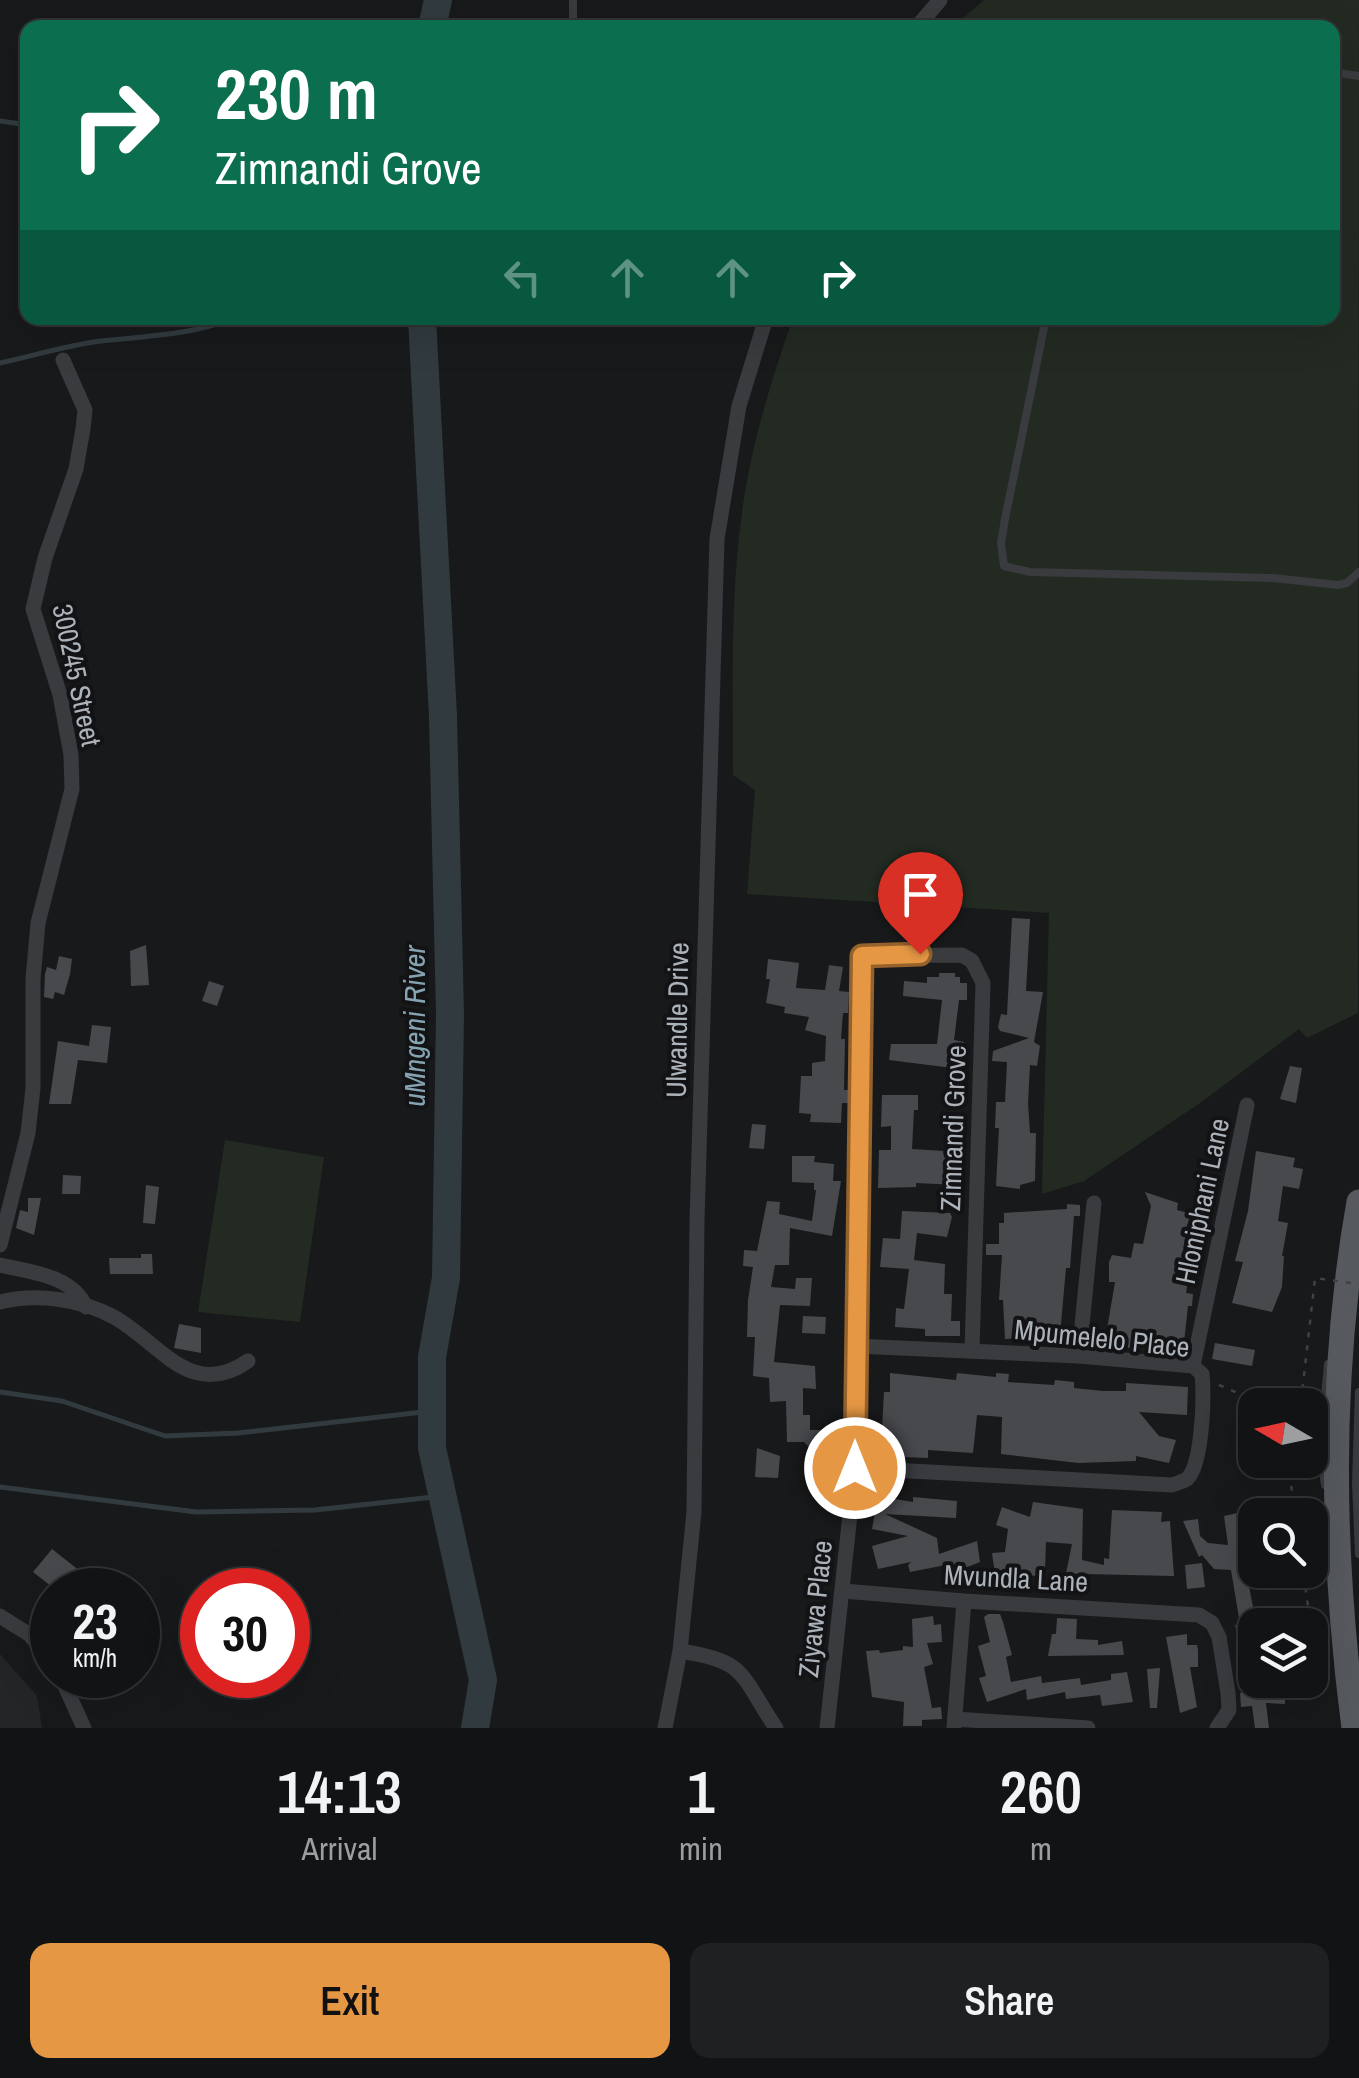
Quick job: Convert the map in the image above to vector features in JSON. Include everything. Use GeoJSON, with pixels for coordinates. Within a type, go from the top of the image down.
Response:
{"type":"FeatureCollection","features":[{"type":"Feature","properties":{"kind":"main road"},"geometry":{"type":"LineString","coordinates":[[1354,1728],[1347,1551],[1335,1488],[1342,1312],[1359,1202]]}},
{"type":"Feature","properties":{"kind":"street"},"geometry":{"type":"LineString","coordinates":[[923,20],[940,0]]}},
{"type":"Feature","properties":{"kind":"street","name":"Ulwandle Drive"},"geometry":{"type":"LineString","coordinates":[[665,1728],[680,1651],[694,1512],[697,1221],[717,539],[739,406],[764,325]]}},
{"type":"Feature","properties":{"kind":"street","name":"300245 Street"},"geometry":{"type":"LineString","coordinates":[[0,1245],[28,1134],[38,923],[72,788],[71,756],[60,696],[34,608],[45,558],[76,469],[83,429],[85,410],[63,360]]}},
{"type":"Feature","properties":{"kind":"street","name":"Zimnandi Grove"},"geometry":{"type":"LineString","coordinates":[[862,956],[962,955],[972,962],[983,983],[972,1351]]}},
{"type":"Feature","properties":{"kind":"street","name":"Ziyawa Place"},"geometry":{"type":"LineString","coordinates":[[827,1728],[855,1468],[862,956]]}},
{"type":"Feature","properties":{"kind":"street","name":"Hloniphani Lane"},"geometry":{"type":"LineString","coordinates":[[1198,1372],[1247,1106]]}},
{"type":"Feature","properties":{"kind":"street"},"geometry":{"type":"LineString","coordinates":[[1079,1356],[1094,1203]]}},
{"type":"Feature","properties":{"kind":"street"},"geometry":{"type":"LineString","coordinates":[[0,1265],[55,1278],[78,1293],[86,1307]]}},
{"type":"Feature","properties":{"kind":"street"},"geometry":{"type":"LineString","coordinates":[[0,1302],[32,1296],[86,1307],[113,1317],[186,1370],[218,1376],[248,1361]]}},
{"type":"Feature","properties":{"kind":"street","name":"Mpumelelo Place"},"geometry":{"type":"LineString","coordinates":[[855,1468],[1172,1485],[1186,1480],[1194,1469],[1204,1392],[1198,1372],[1079,1356],[856,1346]]}},
{"type":"Feature","properties":{"kind":"street","name":"Mvundla Lane"},"geometry":{"type":"LineString","coordinates":[[843,1590],[964,1602],[1187,1612],[1207,1618],[1219,1637],[1229,1710],[1217,1728]]}},
{"type":"Feature","properties":{"kind":"street"},"geometry":{"type":"LineString","coordinates":[[964,1602],[954,1724],[1088,1728]]}},
{"type":"Feature","properties":{"kind":"street"},"geometry":{"type":"LineString","coordinates":[[0,1616],[30,1634]]}},
{"type":"Feature","properties":{"kind":"street"},"geometry":{"type":"LineString","coordinates":[[680,1651],[710,1656],[734,1666],[776,1728]]}},
{"type":"Feature","properties":{"kind":"street"},"geometry":{"type":"LineString","coordinates":[[70,1698],[84,1728]]}},
{"type":"Feature","properties":{"kind":"lane"},"geometry":{"type":"LineString","coordinates":[[1045,325],[1005,519],[1001,543],[1004,566],[1030,572],[1273,578],[1338,585],[1347,583],[1359,572]]}},
{"type":"Feature","properties":{"kind":"lane"},"geometry":{"type":"LineString","coordinates":[[1347,1551],[1356,1483],[1359,1392]]}},
{"type":"Feature","properties":{"kind":"path"},"geometry":{"type":"LineString","coordinates":[[1303,1388],[1315,1278],[1359,1284]]}},
{"type":"Feature","properties":{"kind":"path"},"geometry":{"type":"LineString","coordinates":[[1198,1372],[1238,1391]]}},
{"type":"Feature","properties":{"kind":"shaded area"},"geometry":{"type":"Polygon","coordinates":[[[984,0],[1359,0],[1358,1013],[1307,1038],[1299,1029],[1200,1103],[1084,1181],[1042,1194],[1049,913],[747,894],[755,790],[733,775],[733,643],[738,545],[756,438],[791,325],[1340,325],[1340,20],[961,20],[984,0]]]}},
{"type":"Feature","properties":{"kind":"shaded area"},"geometry":{"type":"Polygon","coordinates":[[[225,1140],[324,1157],[300,1322],[198,1312],[225,1140]]]}},
{"type":"Feature","properties":{"kind":"shaded area"},"geometry":{"type":"Polygon","coordinates":[[[0,1654],[30,1688],[30,1698],[37,1698],[42,1728],[0,1728],[0,1654]]]}},
{"type":"Feature","properties":{"kind":"building"},"geometry":{"type":"Polygon","coordinates":[[[898,912],[936,922],[931,944],[910,940],[913,929],[895,926],[898,912]]]}},
{"type":"Feature","properties":{"kind":"building"},"geometry":{"type":"Polygon","coordinates":[[[1012,918],[1030,919],[1026,991],[1043,992],[1034,1042],[1040,1046],[1037,1066],[1030,1065],[1028,1103],[1030,1133],[1036,1133],[1035,1181],[1020,1185],[1020,1189],[996,1186],[996,1102],[1005,1102],[1007,1062],[992,1061],[993,1051],[1029,1038],[1000,1031],[998,1027],[1001,1014],[1007,1015],[1012,918]]]}},
{"type":"Feature","properties":{"kind":"building"},"geometry":{"type":"Polygon","coordinates":[[[146,945],[149,985],[131,986],[130,951],[146,945]]]}},
{"type":"Feature","properties":{"kind":"building"},"geometry":{"type":"Polygon","coordinates":[[[59,956],[72,959],[64,995],[55,992],[53,999],[44,997],[47,967],[56,970],[59,956]]]}},
{"type":"Feature","properties":{"kind":"building"},"geometry":{"type":"Polygon","coordinates":[[[768,959],[799,963],[796,988],[825,990],[829,965],[843,967],[839,991],[849,992],[841,1039],[845,1039],[844,1090],[849,1090],[849,1103],[842,1103],[841,1123],[810,1122],[811,1114],[799,1113],[801,1076],[812,1076],[812,1063],[825,1061],[826,1036],[805,1030],[809,1017],[784,1013],[785,1007],[766,1003],[768,959]]]}},
{"type":"Feature","properties":{"kind":"building"},"geometry":{"type":"Polygon","coordinates":[[[939,973],[955,973],[960,983],[967,983],[967,1000],[959,1000],[954,1040],[964,1042],[960,1069],[889,1060],[891,1044],[937,1044],[942,1000],[903,996],[904,981],[927,983],[927,977],[939,977],[939,973]]]}},
{"type":"Feature","properties":{"kind":"building"},"geometry":{"type":"Polygon","coordinates":[[[209,981],[224,986],[217,1006],[202,1001],[209,981]]]}},
{"type":"Feature","properties":{"kind":"building"},"geometry":{"type":"Polygon","coordinates":[[[92,1025],[111,1027],[107,1063],[78,1060],[71,1104],[49,1104],[58,1041],[89,1046],[92,1025]]]}},
{"type":"Feature","properties":{"kind":"building"},"geometry":{"type":"Polygon","coordinates":[[[1290,1066],[1302,1068],[1296,1103],[1280,1099],[1290,1066]]]}},
{"type":"Feature","properties":{"kind":"building"},"geometry":{"type":"Polygon","coordinates":[[[882,1095],[918,1095],[912,1149],[944,1151],[947,1142],[961,1146],[957,1185],[916,1183],[916,1187],[878,1188],[879,1150],[891,1150],[891,1126],[881,1127],[882,1095]]]}},
{"type":"Feature","properties":{"kind":"building"},"geometry":{"type":"Polygon","coordinates":[[[752,1124],[766,1125],[764,1149],[749,1148],[752,1124]]]}},
{"type":"Feature","properties":{"kind":"building"},"geometry":{"type":"Polygon","coordinates":[[[1256,1151],[1295,1158],[1293,1167],[1303,1169],[1299,1189],[1283,1186],[1278,1221],[1288,1223],[1282,1287],[1272,1312],[1232,1303],[1243,1262],[1235,1261],[1248,1211],[1256,1151]]]}},
{"type":"Feature","properties":{"kind":"building"},"geometry":{"type":"Polygon","coordinates":[[[792,1156],[815,1156],[814,1162],[834,1164],[833,1181],[841,1181],[832,1236],[790,1228],[789,1265],[775,1265],[771,1287],[795,1289],[796,1278],[812,1278],[810,1306],[780,1305],[774,1362],[815,1366],[816,1389],[803,1388],[803,1415],[810,1415],[810,1430],[830,1430],[830,1448],[787,1442],[786,1401],[770,1402],[769,1378],[753,1376],[755,1337],[747,1337],[753,1267],[743,1266],[744,1250],[757,1251],[767,1201],[780,1202],[779,1214],[812,1221],[814,1183],[792,1182],[792,1156]]]}},
{"type":"Feature","properties":{"kind":"building"},"geometry":{"type":"Polygon","coordinates":[[[63,1175],[81,1176],[80,1194],[62,1194],[63,1175]]]}},
{"type":"Feature","properties":{"kind":"building"},"geometry":{"type":"Polygon","coordinates":[[[146,1185],[159,1187],[155,1224],[143,1223],[146,1185]]]}},
{"type":"Feature","properties":{"kind":"building"},"geometry":{"type":"Polygon","coordinates":[[[1145,1192],[1178,1203],[1177,1210],[1192,1214],[1182,1259],[1191,1261],[1186,1293],[1193,1294],[1184,1343],[1177,1342],[1170,1349],[1104,1347],[1115,1282],[1109,1282],[1109,1262],[1112,1255],[1131,1258],[1134,1243],[1143,1244],[1151,1206],[1145,1192]]]}},
{"type":"Feature","properties":{"kind":"building"},"geometry":{"type":"Polygon","coordinates":[[[28,1198],[41,1198],[34,1235],[16,1228],[20,1210],[28,1212],[28,1198]]]}},
{"type":"Feature","properties":{"kind":"building"},"geometry":{"type":"Polygon","coordinates":[[[1067,1204],[1080,1205],[1080,1216],[1074,1216],[1060,1335],[1028,1334],[1005,1339],[1003,1300],[999,1300],[1002,1255],[986,1255],[986,1244],[999,1244],[999,1223],[1004,1223],[1004,1213],[1067,1209],[1067,1204]]]}},
{"type":"Feature","properties":{"kind":"building"},"geometry":{"type":"Polygon","coordinates":[[[902,1211],[950,1213],[952,1217],[947,1237],[917,1233],[914,1260],[945,1264],[944,1294],[952,1294],[951,1321],[960,1321],[960,1336],[925,1336],[925,1329],[895,1327],[896,1308],[904,1309],[909,1269],[880,1267],[883,1238],[900,1239],[902,1211]]]}},
{"type":"Feature","properties":{"kind":"building"},"geometry":{"type":"Polygon","coordinates":[[[141,1254],[152,1254],[153,1274],[110,1274],[109,1258],[141,1258],[141,1254]]]}},
{"type":"Feature","properties":{"kind":"building"},"geometry":{"type":"Polygon","coordinates":[[[803,1316],[826,1317],[825,1334],[802,1333],[803,1316]]]}},
{"type":"Feature","properties":{"kind":"building"},"geometry":{"type":"Polygon","coordinates":[[[179,1324],[201,1328],[201,1353],[174,1348],[179,1324]]]}},
{"type":"Feature","properties":{"kind":"building"},"geometry":{"type":"Polygon","coordinates":[[[1215,1343],[1255,1350],[1252,1366],[1212,1359],[1215,1343]]]}},
{"type":"Feature","properties":{"kind":"building"},"geometry":{"type":"Polygon","coordinates":[[[890,1373],[956,1380],[957,1373],[996,1377],[996,1373],[1009,1374],[1008,1382],[1054,1385],[1055,1380],[1074,1382],[1074,1388],[1103,1391],[1126,1391],[1126,1383],[1188,1387],[1187,1415],[1139,1412],[1159,1436],[1176,1440],[1169,1463],[1136,1456],[1136,1461],[1078,1463],[1001,1454],[1002,1417],[977,1415],[973,1453],[928,1450],[928,1458],[901,1457],[903,1449],[881,1448],[884,1392],[890,1392],[890,1373]]]}},
{"type":"Feature","properties":{"kind":"building"},"geometry":{"type":"Polygon","coordinates":[[[757,1448],[780,1456],[778,1478],[755,1477],[757,1448]]]}},
{"type":"Feature","properties":{"kind":"building"},"geometry":{"type":"Polygon","coordinates":[[[815,1467],[829,1471],[822,1493],[808,1489],[815,1467]]]}},
{"type":"Feature","properties":{"kind":"building"},"geometry":{"type":"Polygon","coordinates":[[[878,1496],[913,1502],[913,1497],[957,1501],[956,1518],[885,1514],[937,1538],[939,1554],[977,1541],[980,1562],[954,1572],[951,1564],[910,1572],[911,1562],[878,1569],[872,1546],[908,1536],[872,1529],[878,1496]]]}},
{"type":"Feature","properties":{"kind":"building"},"geometry":{"type":"Polygon","coordinates":[[[1033,1502],[1083,1509],[1082,1560],[1104,1565],[1104,1558],[1109,1559],[1112,1510],[1162,1512],[1161,1522],[1170,1521],[1174,1576],[1084,1574],[1082,1582],[1065,1578],[1072,1544],[1046,1542],[1045,1570],[1040,1570],[1040,1576],[1020,1575],[1020,1571],[995,1574],[992,1553],[1005,1552],[1008,1529],[996,1525],[1002,1507],[1030,1517],[1033,1502]]]}},
{"type":"Feature","properties":{"kind":"building"},"geometry":{"type":"Polygon","coordinates":[[[1238,1513],[1238,1588],[1249,1588],[1253,1608],[1238,1608],[1238,1612],[1231,1570],[1214,1569],[1202,1555],[1199,1557],[1183,1521],[1198,1519],[1200,1536],[1208,1543],[1228,1545],[1224,1516],[1238,1513]]]}},
{"type":"Feature","properties":{"kind":"building"},"geometry":{"type":"Polygon","coordinates":[[[52,1549],[76,1568],[36,1568],[52,1549]]]}},
{"type":"Feature","properties":{"kind":"building"},"geometry":{"type":"Polygon","coordinates":[[[1202,1563],[1205,1587],[1187,1589],[1185,1565],[1202,1563]]]}},
{"type":"Feature","properties":{"kind":"building"},"geometry":{"type":"Polygon","coordinates":[[[1000,1614],[1003,1622],[1012,1655],[1006,1657],[1011,1682],[1041,1676],[1042,1683],[1080,1678],[1081,1685],[1111,1680],[1111,1674],[1127,1672],[1133,1702],[1102,1706],[1100,1695],[1066,1699],[1065,1692],[1027,1700],[1026,1689],[987,1702],[979,1678],[986,1676],[978,1646],[990,1642],[984,1617],[1000,1614]]]}},
{"type":"Feature","properties":{"kind":"building"},"geometry":{"type":"Polygon","coordinates":[[[933,1616],[934,1625],[941,1624],[942,1642],[927,1643],[933,1664],[924,1667],[932,1708],[941,1707],[942,1719],[922,1720],[922,1726],[903,1726],[904,1702],[872,1697],[866,1651],[880,1653],[913,1647],[912,1619],[933,1616]]]}},
{"type":"Feature","properties":{"kind":"building"},"geometry":{"type":"Polygon","coordinates":[[[1057,1618],[1077,1619],[1076,1639],[1098,1640],[1098,1645],[1122,1641],[1124,1655],[1048,1656],[1057,1618]]]}},
{"type":"Feature","properties":{"kind":"building"},"geometry":{"type":"Polygon","coordinates":[[[1187,1634],[1187,1645],[1197,1645],[1198,1650],[1198,1667],[1190,1667],[1197,1707],[1180,1713],[1166,1637],[1187,1634]]]}},
{"type":"Feature","properties":{"kind":"building"},"geometry":{"type":"Polygon","coordinates":[[[1160,1668],[1157,1708],[1150,1708],[1147,1669],[1160,1668]]]}},
{"type":"Feature","properties":{"kind":"building"},"geometry":{"type":"Polygon","coordinates":[[[1240,1698],[1285,1698],[1285,1704],[1266,1703],[1269,1728],[1255,1728],[1252,1706],[1241,1707],[1240,1698]]]}},
{"type":"Feature","properties":{"kind":"waterway","name":"uMngeni River"},"geometry":{"type":"LineString","coordinates":[[434,20],[438,0]]}},
{"type":"Feature","properties":{"kind":"waterway"},"geometry":{"type":"LineString","coordinates":[[0,121],[20,124]]}},
{"type":"Feature","properties":{"kind":"waterway"},"geometry":{"type":"LineString","coordinates":[[0,363],[89,343],[214,325]]}},
{"type":"Feature","properties":{"kind":"waterway","name":"uMngeni River"},"geometry":{"type":"LineString","coordinates":[[422,325],[443,716],[450,1014],[446,1278],[432,1357],[432,1448],[483,1680],[475,1728]]}},
{"type":"Feature","properties":{"kind":"waterway"},"geometry":{"type":"LineString","coordinates":[[0,1392],[62,1401],[165,1436],[238,1433],[432,1411]]}},
{"type":"Feature","properties":{"kind":"waterway"},"geometry":{"type":"LineString","coordinates":[[0,1487],[196,1512],[315,1510],[443,1496]]}},
{"type":"Feature","properties":{"kind":"route"},"geometry":{"type":"LineString","coordinates":[[855,1468],[862,956],[920,954]]}}]}
